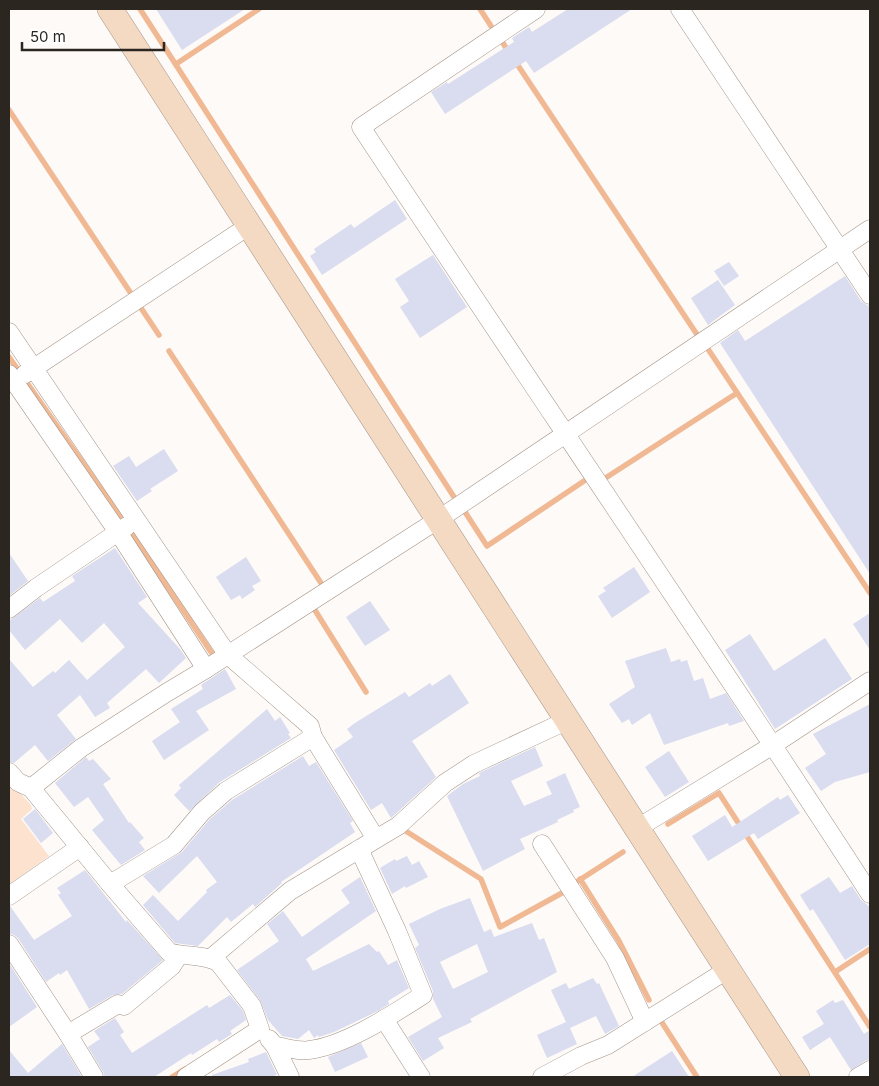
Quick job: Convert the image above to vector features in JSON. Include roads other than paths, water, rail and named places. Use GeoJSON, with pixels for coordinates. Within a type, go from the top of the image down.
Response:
{"type":"FeatureCollection","features":[{"type":"Feature","properties":{"kind":"street"},"geometry":{"type":"LineString","coordinates":[[110,9],[439,519],[566,721],[797,1077]]}},
{"type":"Feature","properties":{"kind":"street"},"geometry":{"type":"LineString","coordinates":[[536,9],[361,127],[773,745],[870,894]]}},
{"type":"Feature","properties":{"kind":"street"},"geometry":{"type":"LineString","coordinates":[[680,9],[870,295]]}},
{"type":"Feature","properties":{"kind":"street"},"geometry":{"type":"LineString","coordinates":[[206,669],[118,532],[10,380],[34,368],[250,226]]}},
{"type":"Feature","properties":{"kind":"street"},"geometry":{"type":"LineString","coordinates":[[31,788],[81,748],[439,519],[870,229]]}},
{"type":"Feature","properties":{"kind":"street"},"geometry":{"type":"LineString","coordinates":[[9,332],[228,655],[310,726],[313,737],[376,839]]}},
{"type":"Feature","properties":{"kind":"street"},"geometry":{"type":"LineString","coordinates":[[9,609],[36,588],[137,520]]}},
{"type":"Feature","properties":{"kind":"street"},"geometry":{"type":"LineString","coordinates":[[636,829],[773,745],[870,681]]}},
{"type":"Feature","properties":{"kind":"street"},"geometry":{"type":"LineString","coordinates":[[211,958],[290,890],[398,826],[445,783],[474,764],[566,721]]}},
{"type":"Feature","properties":{"kind":"street"},"geometry":{"type":"LineString","coordinates":[[110,884],[174,845],[202,812],[226,791],[313,737]]}},
{"type":"Feature","properties":{"kind":"street"},"geometry":{"type":"LineString","coordinates":[[9,772],[18,782],[31,788],[169,952],[179,955],[211,958],[218,962],[252,1006],[260,1029],[275,1046],[290,1077]]}},
{"type":"Feature","properties":{"kind":"street"},"geometry":{"type":"LineString","coordinates":[[542,844],[615,958],[645,1022]]}},
{"type":"Feature","properties":{"kind":"street"},"geometry":{"type":"LineString","coordinates":[[9,896],[80,847]]}},
{"type":"Feature","properties":{"kind":"street"},"geometry":{"type":"LineString","coordinates":[[275,1046],[308,1050],[340,1041],[384,1019],[423,995],[397,931],[359,849]]}},
{"type":"Feature","properties":{"kind":"street"},"geometry":{"type":"LineString","coordinates":[[9,944],[94,1077]]}},
{"type":"Feature","properties":{"kind":"street"},"geometry":{"type":"LineString","coordinates":[[68,1034],[118,1004],[124,1006],[172,966],[179,955]]}},
{"type":"Feature","properties":{"kind":"street"},"geometry":{"type":"LineString","coordinates":[[542,1077],[580,1056],[608,1045],[727,970]]}},
{"type":"Feature","properties":{"kind":"street"},"geometry":{"type":"LineString","coordinates":[[384,1019],[421,1077]]}},
{"type":"Feature","properties":{"kind":"street"},"geometry":{"type":"LineString","coordinates":[[186,1077],[260,1029]]}},
{"type":"Feature","properties":{"kind":"street"},"geometry":{"type":"LineString","coordinates":[[858,1077],[870,1070]]}},
{"type":"Feature","properties":{"kind":"waterway"},"geometry":{"type":"LineString","coordinates":[[140,9],[454,497]]}},
{"type":"Feature","properties":{"kind":"waterway"},"geometry":{"type":"LineString","coordinates":[[176,64],[259,9]]}},
{"type":"Feature","properties":{"kind":"waterway"},"geometry":{"type":"LineString","coordinates":[[480,9],[491,26]]}},
{"type":"Feature","properties":{"kind":"waterway"},"geometry":{"type":"LineString","coordinates":[[503,43],[509,53]]}},
{"type":"Feature","properties":{"kind":"waterway"},"geometry":{"type":"LineString","coordinates":[[515,61],[698,336]]}},
{"type":"Feature","properties":{"kind":"waterway"},"geometry":{"type":"LineString","coordinates":[[9,110],[130,292]]}},
{"type":"Feature","properties":{"kind":"waterway"},"geometry":{"type":"LineString","coordinates":[[141,308],[159,335]]}},
{"type":"Feature","properties":{"kind":"waterway"},"geometry":{"type":"LineString","coordinates":[[708,349],[870,593]]}},
{"type":"Feature","properties":{"kind":"waterway"},"geometry":{"type":"LineString","coordinates":[[169,351],[321,583]]}},
{"type":"Feature","properties":{"kind":"waterway"},"geometry":{"type":"LineString","coordinates":[[9,357],[124,522]]}},
{"type":"Feature","properties":{"kind":"waterway"},"geometry":{"type":"LineString","coordinates":[[607,477],[737,393]]}},
{"type":"Feature","properties":{"kind":"waterway"},"geometry":{"type":"LineString","coordinates":[[465,512],[487,546],[584,481]]}},
{"type":"Feature","properties":{"kind":"waterway"},"geometry":{"type":"LineString","coordinates":[[131,532],[213,655]]}},
{"type":"Feature","properties":{"kind":"waterway"},"geometry":{"type":"LineString","coordinates":[[313,607],[366,692]]}},
{"type":"Feature","properties":{"kind":"waterway"},"geometry":{"type":"LineString","coordinates":[[668,824],[719,793],[870,1027]]}},
{"type":"Feature","properties":{"kind":"waterway"},"geometry":{"type":"LineString","coordinates":[[401,828],[481,879],[500,927],[562,893]]}},
{"type":"Feature","properties":{"kind":"waterway"},"geometry":{"type":"LineString","coordinates":[[578,881],[623,852]]}},
{"type":"Feature","properties":{"kind":"waterway"},"geometry":{"type":"LineString","coordinates":[[580,879],[619,941],[649,1000]]}},
{"type":"Feature","properties":{"kind":"waterway"},"geometry":{"type":"LineString","coordinates":[[835,972],[870,949]]}},
{"type":"Feature","properties":{"kind":"waterway"},"geometry":{"type":"LineString","coordinates":[[661,1021],[697,1077]]}},
{"type":"Feature","properties":{"kind":"waterway"},"geometry":{"type":"LineString","coordinates":[[172,1077],[185,1069]]}}]}
